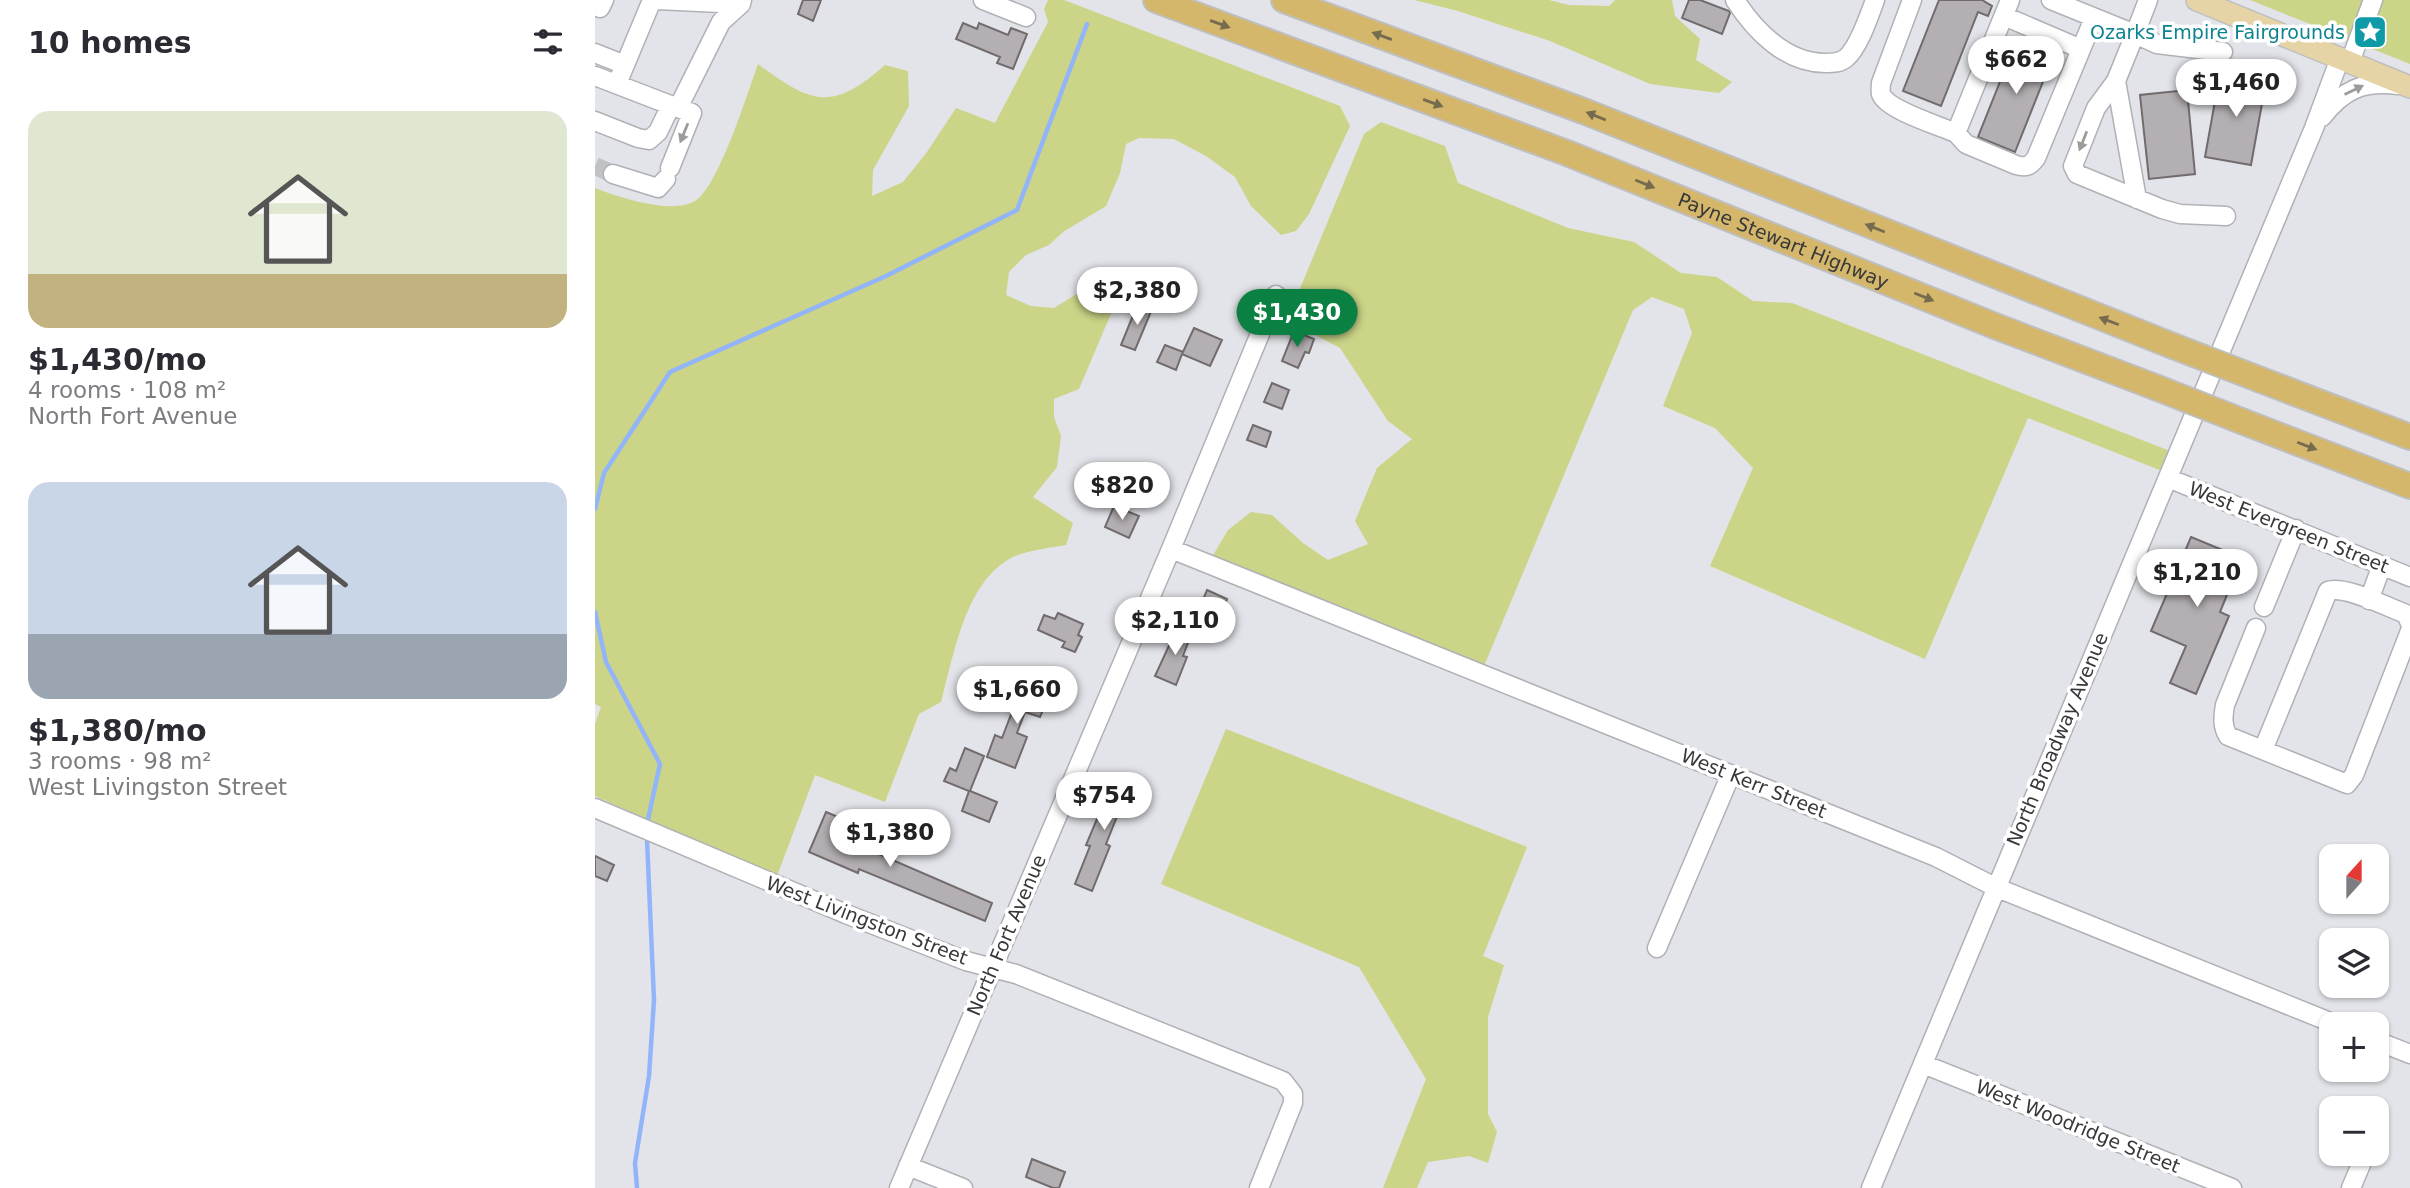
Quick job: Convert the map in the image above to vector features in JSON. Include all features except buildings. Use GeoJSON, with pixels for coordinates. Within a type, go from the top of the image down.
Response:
{"type":"FeatureCollection","features":[{"type":"Feature","properties":{"kind":"highway","name":"Payne Stewart Highway"},"geometry":{"type":"LineString","coordinates":[[1156,0],[1567,153],[1995,326],[2410,486]]}},
{"type":"Feature","properties":{"kind":"highway"},"geometry":{"type":"LineString","coordinates":[[1285,0],[1586,112],[2173,346],[2410,437]]}},
{"type":"Feature","properties":{"kind":"main road"},"geometry":{"type":"LineString","coordinates":[[2197,0],[2409,86]]}},
{"type":"Feature","properties":{"kind":"street"},"geometry":{"type":"LineString","coordinates":[[617,85],[655,0],[742,2]]}},
{"type":"Feature","properties":{"kind":"street"},"geometry":{"type":"LineString","coordinates":[[983,0],[1025,17]]}},
{"type":"Feature","properties":{"kind":"street"},"geometry":{"type":"LineString","coordinates":[[1735,0],[1754,26],[1783,51],[1800,59],[1832,64],[1843,61],[1851,53],[1875,0]]}},
{"type":"Feature","properties":{"kind":"street"},"geometry":{"type":"LineString","coordinates":[[1912,0],[1881,83],[1880,93],[1885,101],[1906,113],[1956,133],[1966,144],[2025,167],[2031,165],[2036,158],[2094,18]]}},
{"type":"Feature","properties":{"kind":"street"},"geometry":{"type":"LineString","coordinates":[[2051,0],[2157,44],[2223,52]]}},
{"type":"Feature","properties":{"kind":"street"},"geometry":{"type":"LineString","coordinates":[[2148,0],[2116,81],[2096,108],[2073,166],[2074,170],[2083,177],[2180,214],[2226,216]]}},
{"type":"Feature","properties":{"kind":"street","name":"North Broadway Avenue"},"geometry":{"type":"LineString","coordinates":[[1871,1188],[2313,128],[2373,0]]}},
{"type":"Feature","properties":{"kind":"street"},"geometry":{"type":"LineString","coordinates":[[595,121],[649,140],[658,132],[674,106],[721,22],[742,2]]}},
{"type":"Feature","properties":{"kind":"street"},"geometry":{"type":"LineString","coordinates":[[1956,133],[2007,8],[2081,49]]}},
{"type":"Feature","properties":{"kind":"street"},"geometry":{"type":"LineString","coordinates":[[595,53],[625,65]]}},
{"type":"Feature","properties":{"kind":"street"},"geometry":{"type":"LineString","coordinates":[[595,76],[692,113],[668,173],[658,188],[613,174]]}},
{"type":"Feature","properties":{"kind":"street"},"geometry":{"type":"LineString","coordinates":[[2116,81],[2137,199]]}},
{"type":"Feature","properties":{"kind":"street"},"geometry":{"type":"LineString","coordinates":[[2313,128],[2339,98],[2358,87],[2381,83],[2409,86]]}},
{"type":"Feature","properties":{"kind":"street","name":"North Fort Avenue"},"geometry":{"type":"LineString","coordinates":[[899,1188],[1171,550],[1276,295]]}},
{"type":"Feature","properties":{"kind":"street","name":"West Evergreen Street"},"geometry":{"type":"LineString","coordinates":[[2168,478],[2410,577]]}},
{"type":"Feature","properties":{"kind":"street"},"geometry":{"type":"LineString","coordinates":[[2264,607],[2296,529]]}},
{"type":"Feature","properties":{"kind":"street","name":"West Kerr Street"},"geometry":{"type":"LineString","coordinates":[[1171,550],[1936,857],[1995,887],[2319,1018]]}},
{"type":"Feature","properties":{"kind":"street"},"geometry":{"type":"LineString","coordinates":[[2369,600],[2382,565]]}},
{"type":"Feature","properties":{"kind":"street"},"geometry":{"type":"LineString","coordinates":[[2263,750],[2328,591],[2340,589],[2406,614],[2410,623]]}},
{"type":"Feature","properties":{"kind":"street"},"geometry":{"type":"LineString","coordinates":[[2256,628],[2225,705],[2223,717],[2228,736],[2347,784],[2354,775],[2410,631]]}},
{"type":"Feature","properties":{"kind":"street"},"geometry":{"type":"LineString","coordinates":[[1657,948],[1731,774]]}},
{"type":"Feature","properties":{"kind":"street","name":"West Livingston Street"},"geometry":{"type":"LineString","coordinates":[[595,808],[846,914],[966,961],[1016,974],[1283,1081],[1293,1094],[1290,1115],[1259,1188]]}},
{"type":"Feature","properties":{"kind":"street"},"geometry":{"type":"LineString","coordinates":[[2389,1044],[2409,1050]]}},
{"type":"Feature","properties":{"kind":"street","name":"West Woodridge Street"},"geometry":{"type":"LineString","coordinates":[[1923,1064],[2232,1188]]}},
{"type":"Feature","properties":{"kind":"street"},"geometry":{"type":"LineString","coordinates":[[908,1166],[963,1188]]}},
{"type":"Feature","properties":{"kind":"street"},"geometry":{"type":"LineString","coordinates":[[2351,1188],[2360,1166]]}},
{"type":"Feature","properties":{"kind":"green space"},"geometry":{"type":"Polygon","coordinates":[[[1048,0],[1064,0],[1340,106],[1350,126],[1309,214],[1296,231],[1281,235],[1251,206],[1235,177],[1206,156],[1174,139],[1139,138],[1126,144],[1120,173],[1106,206],[1063,232],[1049,245],[1026,255],[1009,272],[1006,295],[1031,306],[1054,308],[1091,285],[1110,282],[1121,290],[1079,389],[1054,399],[1054,417],[1061,436],[1057,467],[1033,497],[1073,523],[1066,545],[1013,557],[997,568],[983,583],[964,621],[941,702],[919,714],[885,802],[815,775],[777,876],[595,796],[595,724],[601,707],[595,704],[595,188],[631,200],[659,205],[685,205],[695,201],[704,193],[722,159],[758,64],[793,88],[822,97],[836,96],[850,90],[885,65],[908,71],[909,106],[873,170],[872,196],[903,182],[956,108],[995,123],[1048,22],[1044,9],[1048,0]]]}},
{"type":"Feature","properties":{"kind":"green space"},"geometry":{"type":"Polygon","coordinates":[[[1414,0],[1549,0],[1569,5],[1609,6],[1615,0],[1672,0],[1675,16],[1700,39],[1696,60],[1732,82],[1719,93],[1650,84],[1550,41],[1458,11],[1414,0]]]}},
{"type":"Feature","properties":{"kind":"green space","name":"Ozarks Empire Fairgrounds"},"geometry":{"type":"Polygon","coordinates":[[[2250,0],[2410,0],[2410,64],[2250,0]]]}},
{"type":"Feature","properties":{"kind":"green space"},"geometry":{"type":"Polygon","coordinates":[[[1381,122],[1445,146],[1458,183],[1568,228],[1634,242],[1681,273],[1717,277],[1753,301],[1792,303],[2170,451],[2162,471],[2028,418],[1925,659],[1710,566],[1753,468],[1715,428],[1663,406],[1692,333],[1684,309],[1652,297],[1633,310],[1484,666],[1212,557],[1228,530],[1251,512],[1272,515],[1303,543],[1328,560],[1368,544],[1355,521],[1377,468],[1412,439],[1388,421],[1340,348],[1287,320],[1364,134],[1381,122]]]}},
{"type":"Feature","properties":{"kind":"green space"},"geometry":{"type":"Polygon","coordinates":[[[1226,729],[1527,847],[1483,956],[1504,965],[1488,1017],[1488,1114],[1497,1132],[1488,1163],[1469,1156],[1428,1162],[1417,1188],[1383,1188],[1426,1079],[1359,967],[1161,884],[1226,729]]]}},
{"type":"Feature","properties":{"kind":"waterway"},"geometry":{"type":"LineString","coordinates":[[595,509],[604,473],[670,372],[886,276],[1017,210],[1087,24]]}},
{"type":"Feature","properties":{"kind":"waterway"},"geometry":{"type":"LineString","coordinates":[[595,612],[606,662],[660,764],[647,824]]}},
{"type":"Feature","properties":{"kind":"waterway"},"geometry":{"type":"LineString","coordinates":[[637,1188],[635,1163],[649,1076],[654,1000],[647,840]]}},
{"type":"Feature","properties":{"kind":"tunnel"},"geometry":{"type":"LineString","coordinates":[[595,166],[613,174]]}},
{"type":"Feature","properties":{"kind":"place","name":"Ozarks Empire Fairgrounds"},"geometry":{"type":"Point","coordinates":[2370,32]}}]}
